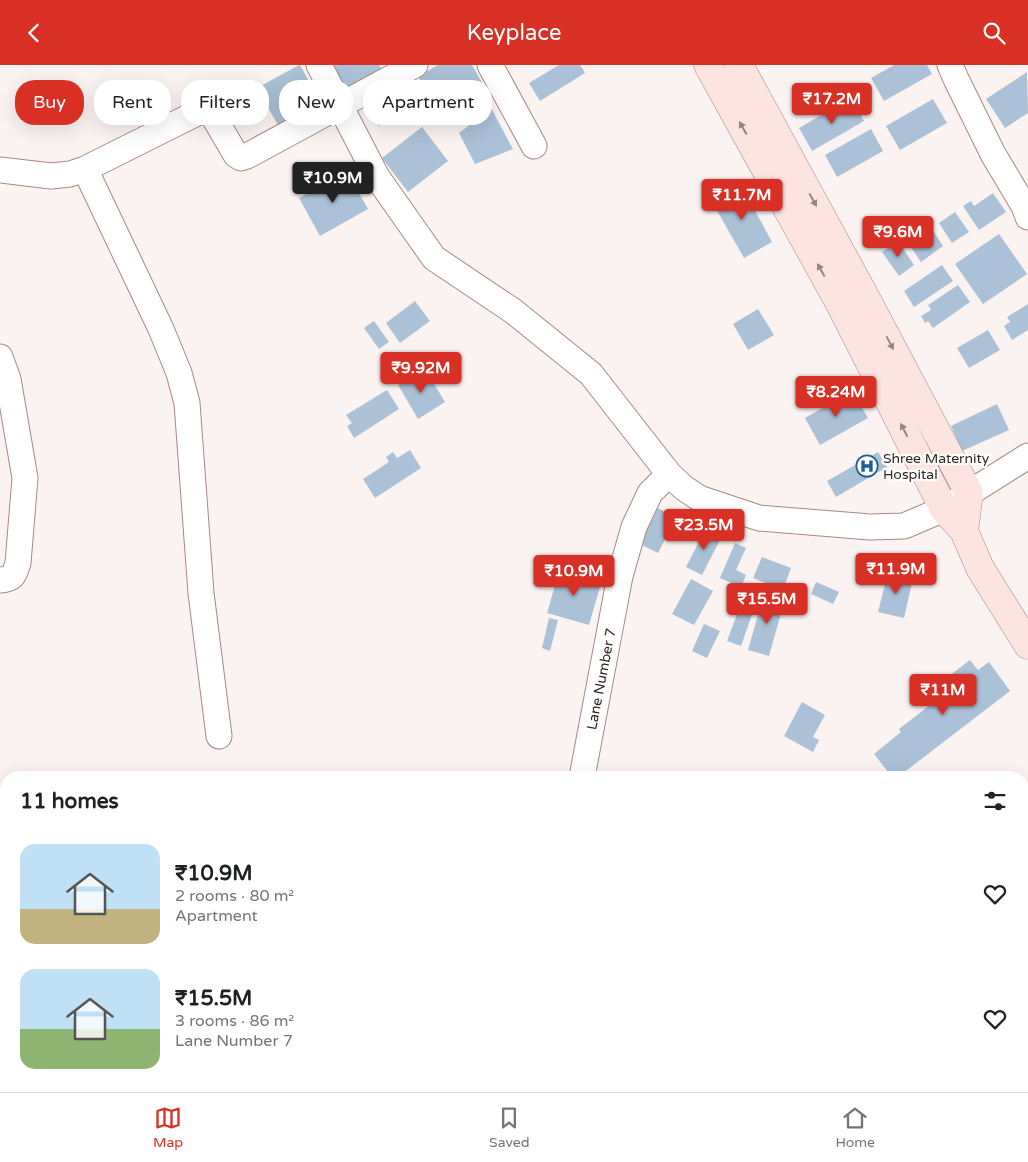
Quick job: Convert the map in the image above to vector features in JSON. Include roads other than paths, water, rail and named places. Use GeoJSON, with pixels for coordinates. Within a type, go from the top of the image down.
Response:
{"type":"FeatureCollection","features":[{"type":"Feature","properties":{"kind":"street"},"geometry":{"type":"LineString","coordinates":[[319,65],[327,80]]}},
{"type":"Feature","properties":{"kind":"street"},"geometry":{"type":"LineString","coordinates":[[353,99],[414,65]]}},
{"type":"Feature","properties":{"kind":"street"},"geometry":{"type":"LineString","coordinates":[[490,65],[534,146]]}},
{"type":"Feature","properties":{"kind":"street"},"geometry":{"type":"LineString","coordinates":[[708,65],[969,493],[964,531]]}},
{"type":"Feature","properties":{"kind":"street"},"geometry":{"type":"LineString","coordinates":[[739,65],[851,297],[944,509],[964,531],[980,567],[1028,645]]}},
{"type":"Feature","properties":{"kind":"street"},"geometry":{"type":"LineString","coordinates":[[950,65],[989,145],[1024,206],[1028,217]]}},
{"type":"Feature","properties":{"kind":"street"},"geometry":{"type":"LineString","coordinates":[[0,170],[51,176],[70,174],[86,169],[199,112],[207,111],[212,114],[236,155],[241,157],[247,156],[305,125]]}},
{"type":"Feature","properties":{"kind":"street"},"geometry":{"type":"LineString","coordinates":[[350,125],[377,177],[434,258],[513,311],[591,374],[669,474],[684,488],[700,498],[759,518],[870,527],[904,526],[944,509],[1028,456]]}},
{"type":"Feature","properties":{"kind":"street"},"geometry":{"type":"LineString","coordinates":[[86,169],[161,329],[187,403],[201,593],[219,737]]}},
{"type":"Feature","properties":{"kind":"street"},"geometry":{"type":"LineString","coordinates":[[0,357],[8,379],[25,478],[18,563],[14,575],[8,579],[0,580]]}},
{"type":"Feature","properties":{"kind":"street","name":"Lane Number 7"},"geometry":{"type":"LineString","coordinates":[[583,771],[620,576],[634,527],[650,493],[669,474]]}},
{"type":"Feature","properties":{"kind":"place","name":"Shree Maternity Hospital"},"geometry":{"type":"Point","coordinates":[867,466]}}]}
